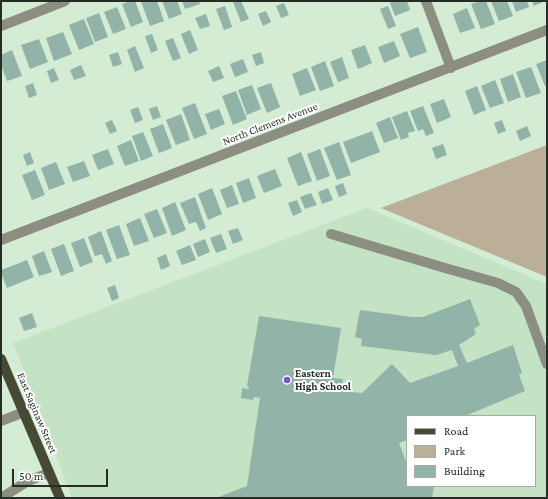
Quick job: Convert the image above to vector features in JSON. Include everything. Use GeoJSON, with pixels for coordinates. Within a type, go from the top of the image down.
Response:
{"type":"FeatureCollection","features":[{"type":"Feature","properties":{"kind":"main road","name":"East Saginaw Street"},"geometry":{"type":"LineString","coordinates":[[1,359],[60,498]]}},
{"type":"Feature","properties":{"kind":"street"},"geometry":{"type":"LineString","coordinates":[[1,26],[65,1]]}},
{"type":"Feature","properties":{"kind":"street"},"geometry":{"type":"LineString","coordinates":[[426,1],[451,68]]}},
{"type":"Feature","properties":{"kind":"street","name":"North Clemens Avenue"},"geometry":{"type":"LineString","coordinates":[[1,240],[547,30]]}},
{"type":"Feature","properties":{"kind":"street"},"geometry":{"type":"LineString","coordinates":[[331,234],[498,283],[516,292],[526,306],[547,364]]}},
{"type":"Feature","properties":{"kind":"street"},"geometry":{"type":"LineString","coordinates":[[1,421],[24,412]]}},
{"type":"Feature","properties":{"kind":"street"},"geometry":{"type":"LineString","coordinates":[[1,498],[28,481],[49,473]]}},
{"type":"Feature","properties":{"kind":"shaded area","name":"Eastern High School"},"geometry":{"type":"Polygon","coordinates":[[[367,208],[547,284],[547,498],[72,498],[13,343],[367,208]]]}},
{"type":"Feature","properties":{"kind":"green space"},"geometry":{"type":"Polygon","coordinates":[[[547,145],[547,277],[381,208],[547,145]]]}},
{"type":"Feature","properties":{"kind":"building"},"geometry":{"type":"Polygon","coordinates":[[[135,1],[143,22],[131,27],[122,4],[135,1]]]}},
{"type":"Feature","properties":{"kind":"building"},"geometry":{"type":"Polygon","coordinates":[[[141,1],[157,1],[164,21],[150,26],[141,1]]]}},
{"type":"Feature","properties":{"kind":"building"},"geometry":{"type":"Polygon","coordinates":[[[162,1],[177,1],[182,14],[169,19],[162,1]]]}},
{"type":"Feature","properties":{"kind":"building"},"geometry":{"type":"Polygon","coordinates":[[[182,1],[199,1],[200,4],[185,9],[182,1]]]}},
{"type":"Feature","properties":{"kind":"building"},"geometry":{"type":"Polygon","coordinates":[[[241,1],[249,19],[241,22],[233,2],[241,1]]]}},
{"type":"Feature","properties":{"kind":"building"},"geometry":{"type":"Polygon","coordinates":[[[394,1],[407,1],[410,10],[395,16],[390,3],[394,1]]]}},
{"type":"Feature","properties":{"kind":"building"},"geometry":{"type":"Polygon","coordinates":[[[486,1],[495,24],[481,29],[471,4],[486,1]]]}},
{"type":"Feature","properties":{"kind":"building"},"geometry":{"type":"Polygon","coordinates":[[[491,1],[507,1],[513,16],[499,21],[491,1]]]}},
{"type":"Feature","properties":{"kind":"building"},"geometry":{"type":"Polygon","coordinates":[[[512,1],[527,1],[529,7],[516,12],[512,1]]]}},
{"type":"Feature","properties":{"kind":"building"},"geometry":{"type":"Polygon","coordinates":[[[532,1],[545,1],[534,6],[532,1]]]}},
{"type":"Feature","properties":{"kind":"building"},"geometry":{"type":"Polygon","coordinates":[[[284,3],[289,15],[281,18],[276,6],[284,3]]]}},
{"type":"Feature","properties":{"kind":"building"},"geometry":{"type":"Polygon","coordinates":[[[225,6],[232,27],[224,30],[216,9],[225,6]]]}},
{"type":"Feature","properties":{"kind":"building"},"geometry":{"type":"Polygon","coordinates":[[[388,6],[396,26],[388,29],[380,9],[388,6]]]}},
{"type":"Feature","properties":{"kind":"building"},"geometry":{"type":"Polygon","coordinates":[[[117,7],[126,29],[113,34],[104,12],[117,7]]]}},
{"type":"Feature","properties":{"kind":"building"},"geometry":{"type":"Polygon","coordinates":[[[467,8],[475,28],[460,33],[453,14],[467,8]]]}},
{"type":"Feature","properties":{"kind":"building"},"geometry":{"type":"Polygon","coordinates":[[[266,11],[271,22],[263,26],[258,14],[266,11]]]}},
{"type":"Feature","properties":{"kind":"building"},"geometry":{"type":"Polygon","coordinates":[[[99,13],[108,37],[95,42],[86,18],[99,13]]]}},
{"type":"Feature","properties":{"kind":"building"},"geometry":{"type":"Polygon","coordinates":[[[206,14],[210,26],[200,29],[195,18],[206,14]]]}},
{"type":"Feature","properties":{"kind":"building"},"geometry":{"type":"Polygon","coordinates":[[[84,19],[94,44],[79,50],[69,25],[84,19]]]}},
{"type":"Feature","properties":{"kind":"building"},"geometry":{"type":"Polygon","coordinates":[[[418,27],[427,52],[410,58],[400,34],[418,27]]]}},
{"type":"Feature","properties":{"kind":"building"},"geometry":{"type":"Polygon","coordinates":[[[190,30],[198,50],[189,54],[181,34],[190,30]]]}},
{"type":"Feature","properties":{"kind":"building"},"geometry":{"type":"Polygon","coordinates":[[[63,32],[72,54],[54,61],[46,38],[63,32]]]}},
{"type":"Feature","properties":{"kind":"building"},"geometry":{"type":"Polygon","coordinates":[[[152,34],[158,50],[151,53],[145,36],[152,34]]]}},
{"type":"Feature","properties":{"kind":"building"},"geometry":{"type":"Polygon","coordinates":[[[173,38],[181,58],[173,61],[165,41],[173,38]]]}},
{"type":"Feature","properties":{"kind":"building"},"geometry":{"type":"Polygon","coordinates":[[[39,39],[48,62],[30,69],[21,45],[39,39]]]}},
{"type":"Feature","properties":{"kind":"building"},"geometry":{"type":"Polygon","coordinates":[[[394,41],[400,56],[384,63],[378,47],[394,41]]]}},
{"type":"Feature","properties":{"kind":"building"},"geometry":{"type":"Polygon","coordinates":[[[365,45],[372,63],[358,69],[351,50],[365,45]]]}},
{"type":"Feature","properties":{"kind":"building"},"geometry":{"type":"Polygon","coordinates":[[[135,46],[144,68],[135,72],[127,50],[135,46]]]}},
{"type":"Feature","properties":{"kind":"building"},"geometry":{"type":"Polygon","coordinates":[[[12,50],[22,76],[7,81],[1,65],[1,55],[12,50]]]}},
{"type":"Feature","properties":{"kind":"building"},"geometry":{"type":"Polygon","coordinates":[[[118,52],[122,64],[113,67],[109,55],[118,52]]]}},
{"type":"Feature","properties":{"kind":"building"},"geometry":{"type":"Polygon","coordinates":[[[261,52],[264,63],[256,66],[252,55],[261,52]]]}},
{"type":"Feature","properties":{"kind":"building"},"geometry":{"type":"Polygon","coordinates":[[[342,57],[349,78],[338,82],[330,62],[342,57]]]}},
{"type":"Feature","properties":{"kind":"building"},"geometry":{"type":"Polygon","coordinates":[[[243,59],[248,72],[235,77],[230,64],[243,59]]]}},
{"type":"Feature","properties":{"kind":"building"},"geometry":{"type":"Polygon","coordinates":[[[547,60],[547,85],[545,86],[536,64],[547,60]]]}},
{"type":"Feature","properties":{"kind":"building"},"geometry":{"type":"Polygon","coordinates":[[[325,61],[334,86],[320,91],[311,67],[325,61]]]}},
{"type":"Feature","properties":{"kind":"building"},"geometry":{"type":"Polygon","coordinates":[[[81,65],[86,76],[74,80],[70,70],[81,65]]]}},
{"type":"Feature","properties":{"kind":"building"},"geometry":{"type":"Polygon","coordinates":[[[219,66],[224,78],[213,82],[208,71],[219,66]]]}},
{"type":"Feature","properties":{"kind":"building"},"geometry":{"type":"Polygon","coordinates":[[[531,67],[541,93],[526,98],[516,72],[531,67]]]}},
{"type":"Feature","properties":{"kind":"building"},"geometry":{"type":"Polygon","coordinates":[[[54,68],[59,80],[51,83],[47,71],[54,68]]]}},
{"type":"Feature","properties":{"kind":"building"},"geometry":{"type":"Polygon","coordinates":[[[307,68],[316,90],[300,96],[292,74],[307,68]]]}},
{"type":"Feature","properties":{"kind":"building"},"geometry":{"type":"Polygon","coordinates":[[[513,74],[521,97],[508,102],[500,79],[513,74]]]}},
{"type":"Feature","properties":{"kind":"building"},"geometry":{"type":"Polygon","coordinates":[[[495,80],[504,103],[490,108],[481,86],[495,80]]]}},
{"type":"Feature","properties":{"kind":"building"},"geometry":{"type":"Polygon","coordinates":[[[33,83],[37,95],[29,98],[25,86],[33,83]]]}},
{"type":"Feature","properties":{"kind":"building"},"geometry":{"type":"Polygon","coordinates":[[[271,83],[280,107],[267,113],[257,88],[271,83]]]}},
{"type":"Feature","properties":{"kind":"building"},"geometry":{"type":"Polygon","coordinates":[[[252,85],[261,109],[247,115],[238,90],[252,85]]]}},
{"type":"Feature","properties":{"kind":"building"},"geometry":{"type":"Polygon","coordinates":[[[477,86],[486,110],[474,115],[465,91],[477,86]]]}},
{"type":"Feature","properties":{"kind":"building"},"geometry":{"type":"Polygon","coordinates":[[[236,91],[247,119],[233,125],[222,96],[236,91]]]}},
{"type":"Feature","properties":{"kind":"building"},"geometry":{"type":"Polygon","coordinates":[[[444,99],[451,117],[437,123],[430,104],[444,99]]]}},
{"type":"Feature","properties":{"kind":"building"},"geometry":{"type":"Polygon","coordinates":[[[195,103],[207,134],[194,139],[182,108],[195,103]]]}},
{"type":"Feature","properties":{"kind":"building"},"geometry":{"type":"Polygon","coordinates":[[[157,106],[161,117],[153,120],[149,109],[157,106]]]}},
{"type":"Feature","properties":{"kind":"building"},"geometry":{"type":"Polygon","coordinates":[[[423,106],[434,133],[426,136],[423,129],[418,131],[410,111],[423,106]]]}},
{"type":"Feature","properties":{"kind":"building"},"geometry":{"type":"Polygon","coordinates":[[[138,107],[143,120],[135,123],[130,110],[138,107]]]}},
{"type":"Feature","properties":{"kind":"building"},"geometry":{"type":"Polygon","coordinates":[[[219,109],[225,124],[211,130],[205,114],[219,109]]]}},
{"type":"Feature","properties":{"kind":"building"},"geometry":{"type":"Polygon","coordinates":[[[407,111],[415,131],[408,133],[409,137],[401,140],[392,117],[407,111]]]}},
{"type":"Feature","properties":{"kind":"building"},"geometry":{"type":"Polygon","coordinates":[[[181,114],[190,140],[176,145],[166,120],[181,114]]]}},
{"type":"Feature","properties":{"kind":"building"},"geometry":{"type":"Polygon","coordinates":[[[390,117],[398,138],[384,143],[376,123],[390,117]]]}},
{"type":"Feature","properties":{"kind":"building"},"geometry":{"type":"Polygon","coordinates":[[[112,120],[117,131],[110,134],[105,123],[112,120]]]}},
{"type":"Feature","properties":{"kind":"building"},"geometry":{"type":"Polygon","coordinates":[[[502,120],[506,131],[498,134],[494,123],[502,120]]]}},
{"type":"Feature","properties":{"kind":"building"},"geometry":{"type":"Polygon","coordinates":[[[163,124],[172,148],[159,153],[150,129],[163,124]]]}},
{"type":"Feature","properties":{"kind":"building"},"geometry":{"type":"Polygon","coordinates":[[[527,126],[531,136],[520,141],[516,131],[527,126]]]}},
{"type":"Feature","properties":{"kind":"building"},"geometry":{"type":"Polygon","coordinates":[[[372,131],[380,152],[351,163],[343,142],[372,131]]]}},
{"type":"Feature","properties":{"kind":"building"},"geometry":{"type":"Polygon","coordinates":[[[143,132],[153,156],[141,161],[132,136],[143,132]]]}},
{"type":"Feature","properties":{"kind":"building"},"geometry":{"type":"Polygon","coordinates":[[[131,140],[139,161],[125,166],[117,146],[131,140]]]}},
{"type":"Feature","properties":{"kind":"building"},"geometry":{"type":"Polygon","coordinates":[[[339,142],[351,175],[337,180],[324,148],[339,142]]]}},
{"type":"Feature","properties":{"kind":"building"},"geometry":{"type":"Polygon","coordinates":[[[443,144],[447,155],[436,159],[432,148],[443,144]]]}},
{"type":"Feature","properties":{"kind":"building"},"geometry":{"type":"Polygon","coordinates":[[[108,149],[114,164],[98,170],[92,155],[108,149]]]}},
{"type":"Feature","properties":{"kind":"building"},"geometry":{"type":"Polygon","coordinates":[[[320,149],[330,176],[317,181],[307,154],[320,149]]]}},
{"type":"Feature","properties":{"kind":"building"},"geometry":{"type":"Polygon","coordinates":[[[30,152],[34,163],[27,166],[23,155],[30,152]]]}},
{"type":"Feature","properties":{"kind":"building"},"geometry":{"type":"Polygon","coordinates":[[[301,152],[312,181],[298,186],[287,158],[301,152]]]}},
{"type":"Feature","properties":{"kind":"building"},"geometry":{"type":"Polygon","coordinates":[[[84,161],[90,176],[73,182],[67,167],[84,161]]]}},
{"type":"Feature","properties":{"kind":"building"},"geometry":{"type":"Polygon","coordinates":[[[56,162],[65,184],[49,190],[41,168],[56,162]]]}},
{"type":"Feature","properties":{"kind":"building"},"geometry":{"type":"Polygon","coordinates":[[[275,169],[282,186],[264,193],[257,176],[275,169]]]}},
{"type":"Feature","properties":{"kind":"building"},"geometry":{"type":"Polygon","coordinates":[[[35,170],[45,195],[32,200],[22,175],[35,170]]]}},
{"type":"Feature","properties":{"kind":"building"},"geometry":{"type":"Polygon","coordinates":[[[249,178],[256,198],[243,203],[236,183],[249,178]]]}},
{"type":"Feature","properties":{"kind":"building"},"geometry":{"type":"Polygon","coordinates":[[[343,183],[347,194],[339,197],[335,186],[343,183]]]}},
{"type":"Feature","properties":{"kind":"building"},"geometry":{"type":"Polygon","coordinates":[[[232,185],[239,204],[227,208],[220,190],[232,185]]]}},
{"type":"Feature","properties":{"kind":"building"},"geometry":{"type":"Polygon","coordinates":[[[212,188],[222,214],[208,220],[198,194],[212,188]]]}},
{"type":"Feature","properties":{"kind":"building"},"geometry":{"type":"Polygon","coordinates":[[[328,188],[333,200],[322,204],[318,192],[328,188]]]}},
{"type":"Feature","properties":{"kind":"building"},"geometry":{"type":"Polygon","coordinates":[[[311,193],[317,205],[305,209],[300,197],[311,193]]]}},
{"type":"Feature","properties":{"kind":"building"},"geometry":{"type":"Polygon","coordinates":[[[195,197],[206,228],[200,231],[196,222],[189,224],[180,203],[195,197]]]}},
{"type":"Feature","properties":{"kind":"building"},"geometry":{"type":"Polygon","coordinates":[[[297,200],[302,212],[293,216],[288,203],[297,200]]]}},
{"type":"Feature","properties":{"kind":"building"},"geometry":{"type":"Polygon","coordinates":[[[175,202],[186,230],[172,236],[162,208],[175,202]]]}},
{"type":"Feature","properties":{"kind":"building"},"geometry":{"type":"Polygon","coordinates":[[[157,209],[167,233],[154,238],[144,214],[157,209]]]}},
{"type":"Feature","properties":{"kind":"building"},"geometry":{"type":"Polygon","coordinates":[[[140,218],[149,241],[134,246],[126,224],[140,218]]]}},
{"type":"Feature","properties":{"kind":"building"},"geometry":{"type":"Polygon","coordinates":[[[119,225],[130,255],[117,259],[106,230],[119,225]]]}},
{"type":"Feature","properties":{"kind":"building"},"geometry":{"type":"Polygon","coordinates":[[[238,228],[243,240],[233,244],[228,231],[238,228]]]}},
{"type":"Feature","properties":{"kind":"building"},"geometry":{"type":"Polygon","coordinates":[[[101,231],[112,261],[106,264],[102,254],[95,256],[88,237],[101,231]]]}},
{"type":"Feature","properties":{"kind":"building"},"geometry":{"type":"Polygon","coordinates":[[[221,234],[227,249],[216,253],[210,238],[221,234]]]}},
{"type":"Feature","properties":{"kind":"building"},"geometry":{"type":"Polygon","coordinates":[[[84,238],[93,262],[80,267],[71,243],[84,238]]]}},
{"type":"Feature","properties":{"kind":"building"},"geometry":{"type":"Polygon","coordinates":[[[205,239],[210,252],[198,257],[193,244],[205,239]]]}},
{"type":"Feature","properties":{"kind":"building"},"geometry":{"type":"Polygon","coordinates":[[[64,244],[74,271],[61,276],[51,249],[64,244]]]}},
{"type":"Feature","properties":{"kind":"building"},"geometry":{"type":"Polygon","coordinates":[[[190,245],[196,260],[182,265],[176,251],[190,245]]]}},
{"type":"Feature","properties":{"kind":"building"},"geometry":{"type":"Polygon","coordinates":[[[44,251],[52,272],[39,276],[32,256],[44,251]]]}},
{"type":"Feature","properties":{"kind":"building"},"geometry":{"type":"Polygon","coordinates":[[[166,254],[170,266],[161,270],[157,258],[166,254]]]}},
{"type":"Feature","properties":{"kind":"building"},"geometry":{"type":"Polygon","coordinates":[[[27,260],[34,277],[7,288],[1,270],[27,260]]]}},
{"type":"Feature","properties":{"kind":"building"},"geometry":{"type":"Polygon","coordinates":[[[115,285],[119,298],[112,301],[107,288],[115,285]]]}},
{"type":"Feature","properties":{"kind":"building"},"geometry":{"type":"Polygon","coordinates":[[[470,299],[480,325],[474,329],[476,334],[459,345],[467,363],[513,345],[522,373],[519,375],[525,391],[467,415],[406,415],[406,440],[399,443],[406,461],[406,487],[434,487],[432,498],[216,498],[247,486],[260,398],[254,397],[253,400],[241,398],[242,388],[249,389],[247,386],[259,316],[341,328],[333,378],[343,379],[341,391],[362,393],[392,364],[410,383],[458,366],[452,350],[436,355],[361,346],[362,339],[355,337],[360,310],[412,317],[423,317],[470,299]]]}},
{"type":"Feature","properties":{"kind":"building"},"geometry":{"type":"Polygon","coordinates":[[[32,313],[37,327],[24,331],[19,318],[32,313]]]}},
{"type":"Feature","properties":{"kind":"place","name":"Eastern High School"},"geometry":{"type":"Point","coordinates":[287,380]}}]}
